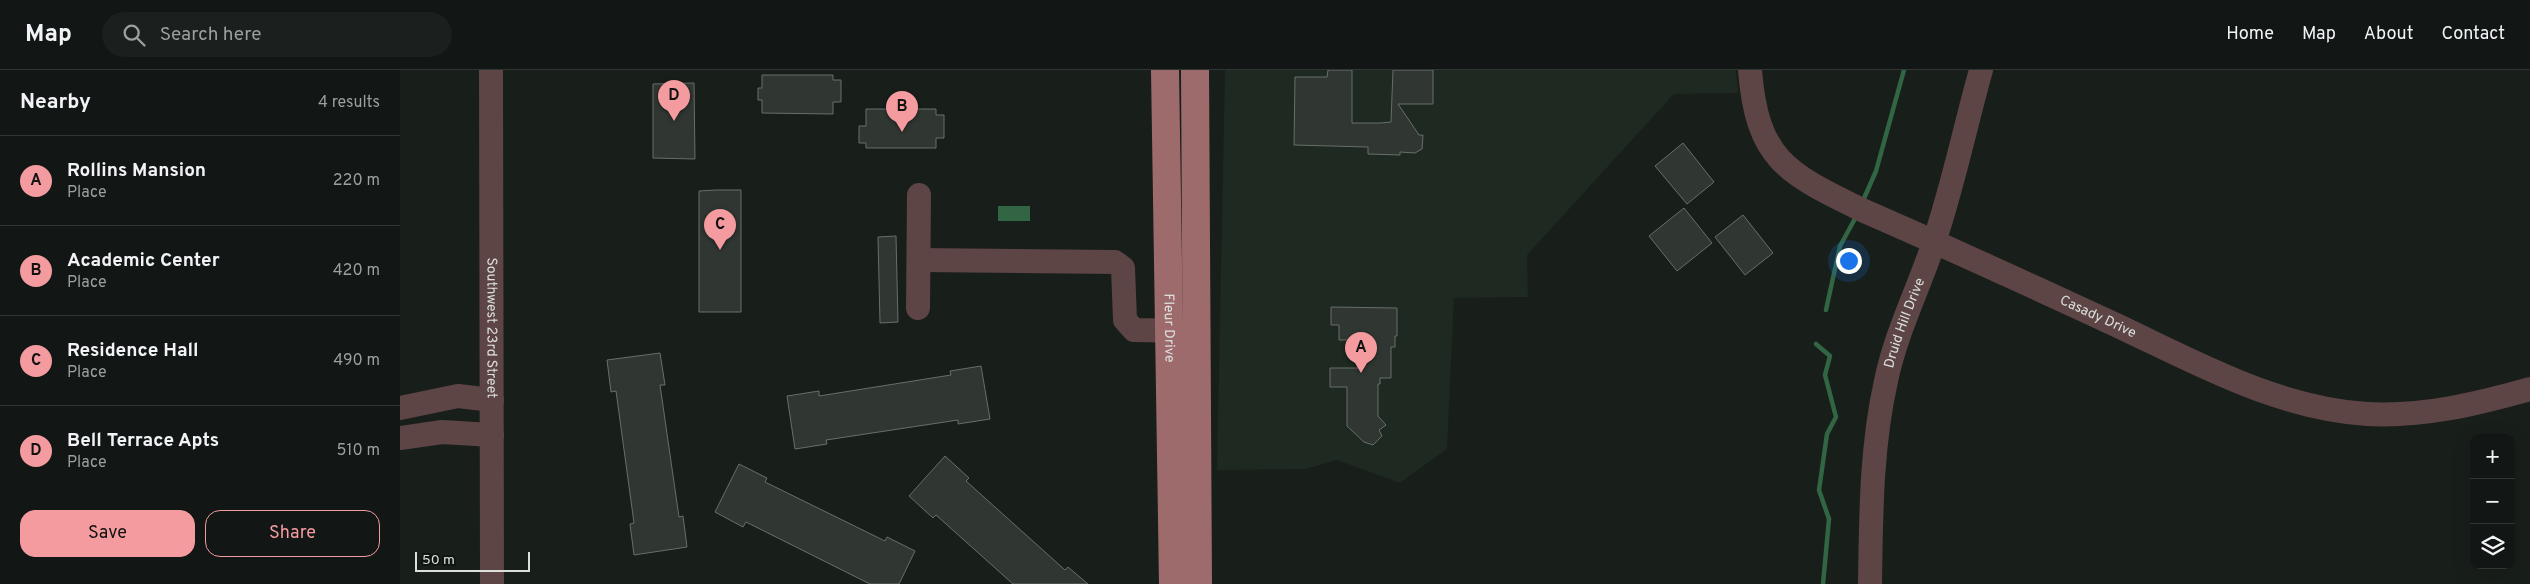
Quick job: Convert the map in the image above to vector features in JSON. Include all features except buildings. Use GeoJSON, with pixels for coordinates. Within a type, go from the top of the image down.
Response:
{"type":"FeatureCollection","features":[{"type":"Feature","properties":{"kind":"main road","name":"Fleur Drive"},"geometry":{"type":"LineString","coordinates":[[1165,70],[1184,331],[1198,584]]}},
{"type":"Feature","properties":{"kind":"main road","name":"Fleur Drive"},"geometry":{"type":"LineString","coordinates":[[1174,584],[1195,70]]}},
{"type":"Feature","properties":{"kind":"street","name":"Southwest 23rd Street"},"geometry":{"type":"LineString","coordinates":[[491,70],[492,584]]}},
{"type":"Feature","properties":{"kind":"street","name":"Casady Drive"},"geometry":{"type":"LineString","coordinates":[[1750,70],[1759,124],[1770,147],[1782,162],[1799,176],[1854,206],[1935,241],[2259,391],[2312,406],[2367,414],[2407,414],[2449,410],[2530,389]]}},
{"type":"Feature","properties":{"kind":"street","name":"Druid Hill Drive"},"geometry":{"type":"LineString","coordinates":[[1870,584],[1871,492],[1874,453],[1886,380],[1902,325],[1935,241],[1980,70]]}},
{"type":"Feature","properties":{"kind":"street"},"geometry":{"type":"LineString","coordinates":[[918,308],[919,195]]}},
{"type":"Feature","properties":{"kind":"street"},"geometry":{"type":"LineString","coordinates":[[919,260],[1115,262],[1123,268],[1125,320],[1134,330],[1184,331]]}},
{"type":"Feature","properties":{"kind":"street"},"geometry":{"type":"LineString","coordinates":[[400,408],[431,400],[458,396],[492,400]]}},
{"type":"Feature","properties":{"kind":"street"},"geometry":{"type":"LineString","coordinates":[[400,438],[442,432],[492,435]]}},
{"type":"Feature","properties":{"kind":"shaded area"},"geometry":{"type":"Polygon","coordinates":[[[1225,70],[1736,70],[1738,93],[1674,94],[1527,255],[1528,297],[1454,298],[1447,449],[1400,483],[1337,460],[1306,469],[1217,470],[1225,70]]]}},
{"type":"Feature","properties":{"kind":"shaded area"},"geometry":{"type":"Polygon","coordinates":[[[998,206],[1030,206],[1030,221],[998,221],[998,206]]]}},
{"type":"Feature","properties":{"kind":"waterway"},"geometry":{"type":"LineString","coordinates":[[1862,203],[1876,171],[1904,70]]}},
{"type":"Feature","properties":{"kind":"waterway"},"geometry":{"type":"LineString","coordinates":[[1826,310],[1840,246],[1857,215]]}},
{"type":"Feature","properties":{"kind":"waterway"},"geometry":{"type":"LineString","coordinates":[[1816,344],[1830,356],[1825,375],[1836,417],[1827,434],[1819,490],[1829,519],[1823,584]]}},
{"type":"Feature","properties":{"kind":"place","name":"Bell Terrace Apts"},"geometry":{"type":"Point","coordinates":[674,121]}},
{"type":"Feature","properties":{"kind":"place","name":"Academic Center"},"geometry":{"type":"Point","coordinates":[902,132]}},
{"type":"Feature","properties":{"kind":"place","name":"Residence Hall"},"geometry":{"type":"Point","coordinates":[720,250]}},
{"type":"Feature","properties":{"kind":"place","name":"Rollins Mansion"},"geometry":{"type":"Point","coordinates":[1361,373]}}]}
